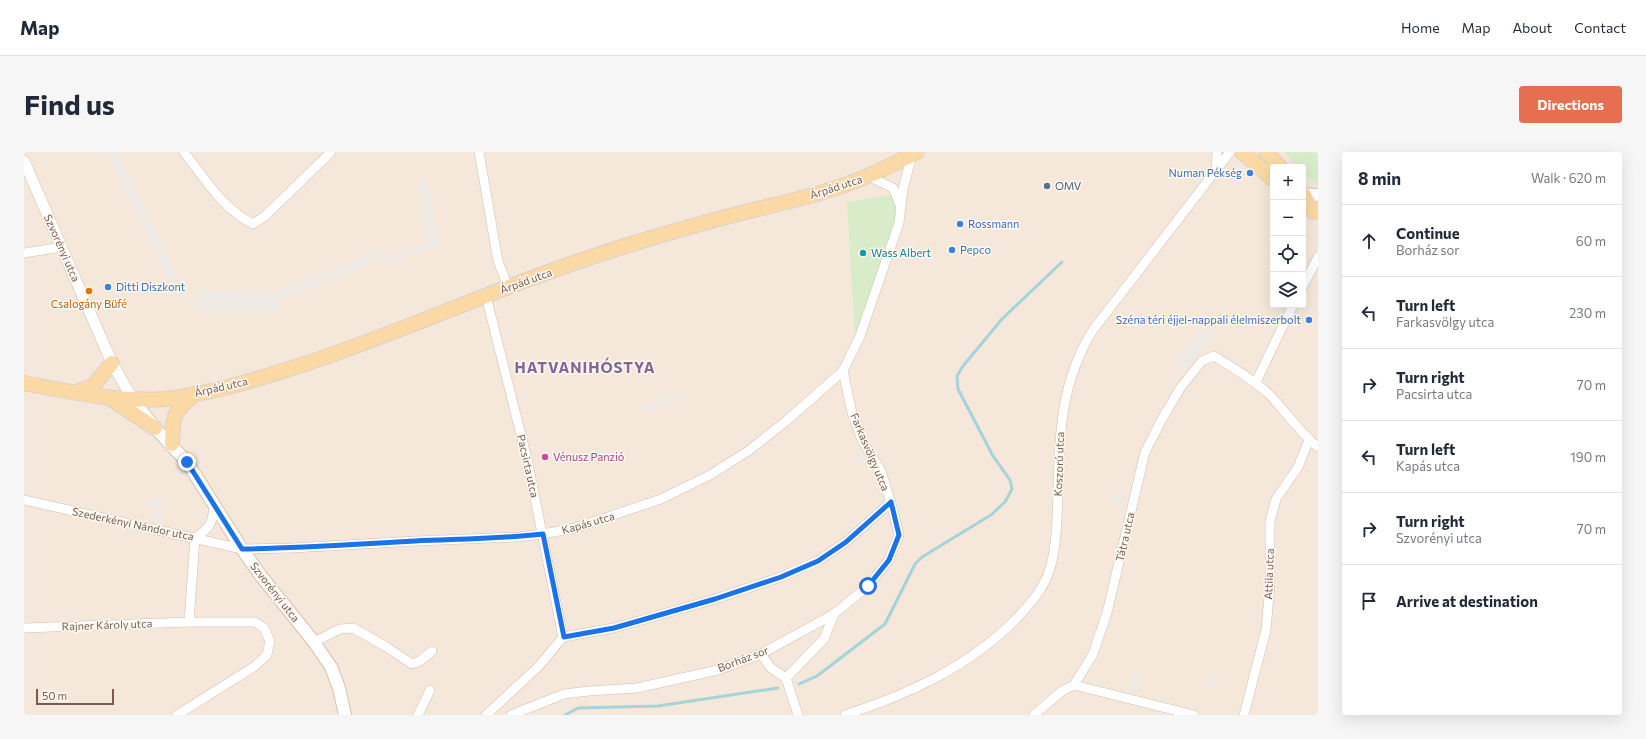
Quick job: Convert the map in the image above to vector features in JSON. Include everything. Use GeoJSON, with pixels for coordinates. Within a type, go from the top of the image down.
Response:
{"type":"FeatureCollection","features":[{"type":"Feature","properties":{"kind":"main road"},"geometry":{"type":"LineString","coordinates":[[1242,152],[1270,176]]}},
{"type":"Feature","properties":{"kind":"main road"},"geometry":{"type":"LineString","coordinates":[[1266,152],[1277,164]]}},
{"type":"Feature","properties":{"kind":"main road","name":"Árpád utca"},"geometry":{"type":"LineString","coordinates":[[24,383],[111,399],[133,400],[165,399],[194,394],[258,378],[328,356],[508,287],[621,247],[827,191],[868,176],[914,154]]}},
{"type":"Feature","properties":{"kind":"main road"},"geometry":{"type":"LineString","coordinates":[[1306,194],[1318,195]]}},
{"type":"Feature","properties":{"kind":"main road"},"geometry":{"type":"LineString","coordinates":[[1306,199],[1312,210]]}},
{"type":"Feature","properties":{"kind":"main road"},"geometry":{"type":"LineString","coordinates":[[74,393],[93,386],[112,363]]}},
{"type":"Feature","properties":{"kind":"main road"},"geometry":{"type":"LineString","coordinates":[[172,444],[172,421],[177,410],[194,394]]}},
{"type":"Feature","properties":{"kind":"main road"},"geometry":{"type":"LineString","coordinates":[[111,399],[155,428]]}},
{"type":"Feature","properties":{"kind":"main road","name":"Szvorényi utca"},"geometry":{"type":"LineString","coordinates":[[133,400],[155,428],[172,444],[187,462],[242,549],[261,576],[314,642],[331,667],[339,688],[345,715]]}},
{"type":"Feature","properties":{"kind":"street"},"geometry":{"type":"LineString","coordinates":[[184,152],[222,201],[239,217],[253,224],[265,216],[332,152]]}},
{"type":"Feature","properties":{"kind":"street"},"geometry":{"type":"LineString","coordinates":[[479,152],[498,261],[508,287]]}},
{"type":"Feature","properties":{"kind":"street"},"geometry":{"type":"LineString","coordinates":[[1216,169],[1217,152]]}},
{"type":"Feature","properties":{"kind":"street","name":"Koszorú utca"},"geometry":{"type":"LineString","coordinates":[[845,715],[908,692],[965,662],[1008,627],[1025,610],[1041,590],[1051,566],[1057,526],[1058,459],[1061,426],[1070,378],[1081,349],[1093,330],[1230,152]]}},
{"type":"Feature","properties":{"kind":"street"},"geometry":{"type":"LineString","coordinates":[[843,371],[860,336],[890,254],[900,223],[906,174],[914,154]]}},
{"type":"Feature","properties":{"kind":"street","name":"Szvorényi utca"},"geometry":{"type":"LineString","coordinates":[[24,161],[112,363],[133,400]]}},
{"type":"Feature","properties":{"kind":"street"},"geometry":{"type":"LineString","coordinates":[[868,176],[893,188],[901,207]]}},
{"type":"Feature","properties":{"kind":"street"},"geometry":{"type":"LineString","coordinates":[[24,253],[62,247]]}},
{"type":"Feature","properties":{"kind":"street"},"geometry":{"type":"LineString","coordinates":[[1306,280],[1318,257]]}},
{"type":"Feature","properties":{"kind":"street","name":"Pacsirta utca"},"geometry":{"type":"LineString","coordinates":[[486,296],[528,459],[564,637]]}},
{"type":"Feature","properties":{"kind":"street"},"geometry":{"type":"LineString","coordinates":[[1292,308],[1256,382],[1318,447]]}},
{"type":"Feature","properties":{"kind":"street","name":"Tátra utca"},"geometry":{"type":"LineString","coordinates":[[1034,715],[1062,690],[1074,685],[1093,654],[1107,613],[1145,452],[1162,418],[1181,387],[1202,360],[1214,356],[1256,382]]}},
{"type":"Feature","properties":{"kind":"street","name":"Farkasvölgy utca"},"geometry":{"type":"LineString","coordinates":[[564,637],[614,628],[715,599],[781,577],[818,561],[846,542],[891,502],[881,471],[862,440],[852,413],[843,371]]}},
{"type":"Feature","properties":{"kind":"street","name":"Kapás utca"},"geometry":{"type":"LineString","coordinates":[[242,549],[518,537],[576,528],[662,499],[710,475],[748,451],[785,422],[843,371]]}},
{"type":"Feature","properties":{"kind":"street","name":"Attila utca"},"geometry":{"type":"LineString","coordinates":[[1244,715],[1266,630],[1270,584],[1270,521],[1276,499],[1298,467],[1310,440]]}},
{"type":"Feature","properties":{"kind":"street","name":"Szederkényi Nándor utca"},"geometry":{"type":"LineString","coordinates":[[24,500],[242,549]]}},
{"type":"Feature","properties":{"kind":"street","name":"Borház sor"},"geometry":{"type":"LineString","coordinates":[[512,715],[564,694],[637,688],[718,670],[761,654],[834,614],[868,586],[889,560],[899,535],[891,502]]}},
{"type":"Feature","properties":{"kind":"street"},"geometry":{"type":"LineString","coordinates":[[189,622],[196,538],[207,530],[210,525],[213,519],[214,505]]}},
{"type":"Feature","properties":{"kind":"street"},"geometry":{"type":"LineString","coordinates":[[786,678],[824,640],[834,614]]}},
{"type":"Feature","properties":{"kind":"street","name":"Rajner Károly utca"},"geometry":{"type":"LineString","coordinates":[[24,628],[189,622],[255,622],[264,628],[270,641],[267,655],[256,666],[177,715]]}},
{"type":"Feature","properties":{"kind":"street"},"geometry":{"type":"LineString","coordinates":[[314,642],[340,628],[353,628],[385,646],[412,664],[420,661],[432,651]]}},
{"type":"Feature","properties":{"kind":"street"},"geometry":{"type":"LineString","coordinates":[[486,715],[539,666],[564,637]]}},
{"type":"Feature","properties":{"kind":"street"},"geometry":{"type":"LineString","coordinates":[[761,654],[771,668],[786,678],[798,715]]}},
{"type":"Feature","properties":{"kind":"street"},"geometry":{"type":"LineString","coordinates":[[1074,685],[1194,715]]}},
{"type":"Feature","properties":{"kind":"street"},"geometry":{"type":"LineString","coordinates":[[418,715],[430,690]]}},
{"type":"Feature","properties":{"kind":"shaded area"},"geometry":{"type":"Polygon","coordinates":[[[24,152],[1318,152],[1318,715],[24,715],[24,152]]]}},
{"type":"Feature","properties":{"kind":"shaded area"},"geometry":{"type":"Polygon","coordinates":[[[106,152],[117,152],[187,296],[178,301],[106,152]]]}},
{"type":"Feature","properties":{"kind":"shaded area"},"geometry":{"type":"Polygon","coordinates":[[[428,180],[437,238],[441,246],[424,251],[391,265],[387,256],[427,242],[418,181],[428,180]]]}},
{"type":"Feature","properties":{"kind":"shaded area"},"geometry":{"type":"Polygon","coordinates":[[[384,247],[387,256],[279,302],[279,313],[195,312],[195,290],[273,293],[384,247]]]}},
{"type":"Feature","properties":{"kind":"shaded area"},"geometry":{"type":"Polygon","coordinates":[[[1205,325],[1216,335],[1185,370],[1173,360],[1205,325]]]}},
{"type":"Feature","properties":{"kind":"shaded area"},"geometry":{"type":"Polygon","coordinates":[[[680,393],[682,402],[645,412],[643,403],[680,393]]]}},
{"type":"Feature","properties":{"kind":"shaded area"},"geometry":{"type":"Polygon","coordinates":[[[860,450],[866,460],[857,466],[851,456],[860,450]]]}},
{"type":"Feature","properties":{"kind":"shaded area"},"geometry":{"type":"Polygon","coordinates":[[[1114,490],[1126,494],[1123,506],[1110,501],[1114,490]]]}},
{"type":"Feature","properties":{"kind":"shaded area"},"geometry":{"type":"Polygon","coordinates":[[[150,497],[160,501],[166,507],[160,521],[152,519],[156,507],[148,504],[150,497]]]}},
{"type":"Feature","properties":{"kind":"shaded area"},"geometry":{"type":"Polygon","coordinates":[[[1133,673],[1142,675],[1136,693],[1127,691],[1133,673]]]}},
{"type":"Feature","properties":{"kind":"shaded area"},"geometry":{"type":"Polygon","coordinates":[[[1206,676],[1216,678],[1214,688],[1204,686],[1206,676]]]}},
{"type":"Feature","properties":{"kind":"green space"},"geometry":{"type":"Polygon","coordinates":[[[1284,152],[1318,152],[1318,186],[1306,175],[1306,164],[1295,164],[1284,152]]]}},
{"type":"Feature","properties":{"kind":"green space"},"geometry":{"type":"Polygon","coordinates":[[[891,195],[897,210],[895,226],[855,336],[847,202],[891,195]]]}},
{"type":"Feature","properties":{"kind":"waterway"},"geometry":{"type":"LineString","coordinates":[[799,684],[817,676],[885,624],[915,564],[922,557],[991,515],[1005,502],[1012,489],[1010,480],[993,456],[958,389],[957,376],[963,366],[1002,319],[1062,262]]}},
{"type":"Feature","properties":{"kind":"waterway"},"geometry":{"type":"LineString","coordinates":[[565,715],[578,708],[658,706],[778,688]]}},
{"type":"Feature","properties":{"kind":"place","name":"Numan Pékség"},"geometry":{"type":"Point","coordinates":[1250,173]}},
{"type":"Feature","properties":{"kind":"place","name":"OMV"},"geometry":{"type":"Point","coordinates":[1047,186]}},
{"type":"Feature","properties":{"kind":"place","name":"Rossmann"},"geometry":{"type":"Point","coordinates":[960,224]}},
{"type":"Feature","properties":{"kind":"place","name":"Pepco"},"geometry":{"type":"Point","coordinates":[952,250]}},
{"type":"Feature","properties":{"kind":"place","name":"Wass Albert"},"geometry":{"type":"Point","coordinates":[863,253]}},
{"type":"Feature","properties":{"kind":"place","name":"Ditti Diszkont"},"geometry":{"type":"Point","coordinates":[108,287]}},
{"type":"Feature","properties":{"kind":"place","name":"Csalogány Büfé"},"geometry":{"type":"Point","coordinates":[89,291]}},
{"type":"Feature","properties":{"kind":"place","name":"Széna téri éjjel-nappali élelmiszerbolt"},"geometry":{"type":"Point","coordinates":[1309,320]}},
{"type":"Feature","properties":{"kind":"place","name":"Vénusz Panzió"},"geometry":{"type":"Point","coordinates":[545,457]}},
{"type":"Feature","properties":{"kind":"district","name":"HATVANIHÓSTYA"},"geometry":{"type":"Point","coordinates":[585,368]}},
{"type":"Feature","properties":{"kind":"route"},"geometry":{"type":"LineString","coordinates":[[187,462],[242,549],[518,537],[543,534],[564,637],[614,628],[715,599],[781,577],[818,561],[846,542],[891,502],[899,535],[889,560],[868,586]]}}]}
